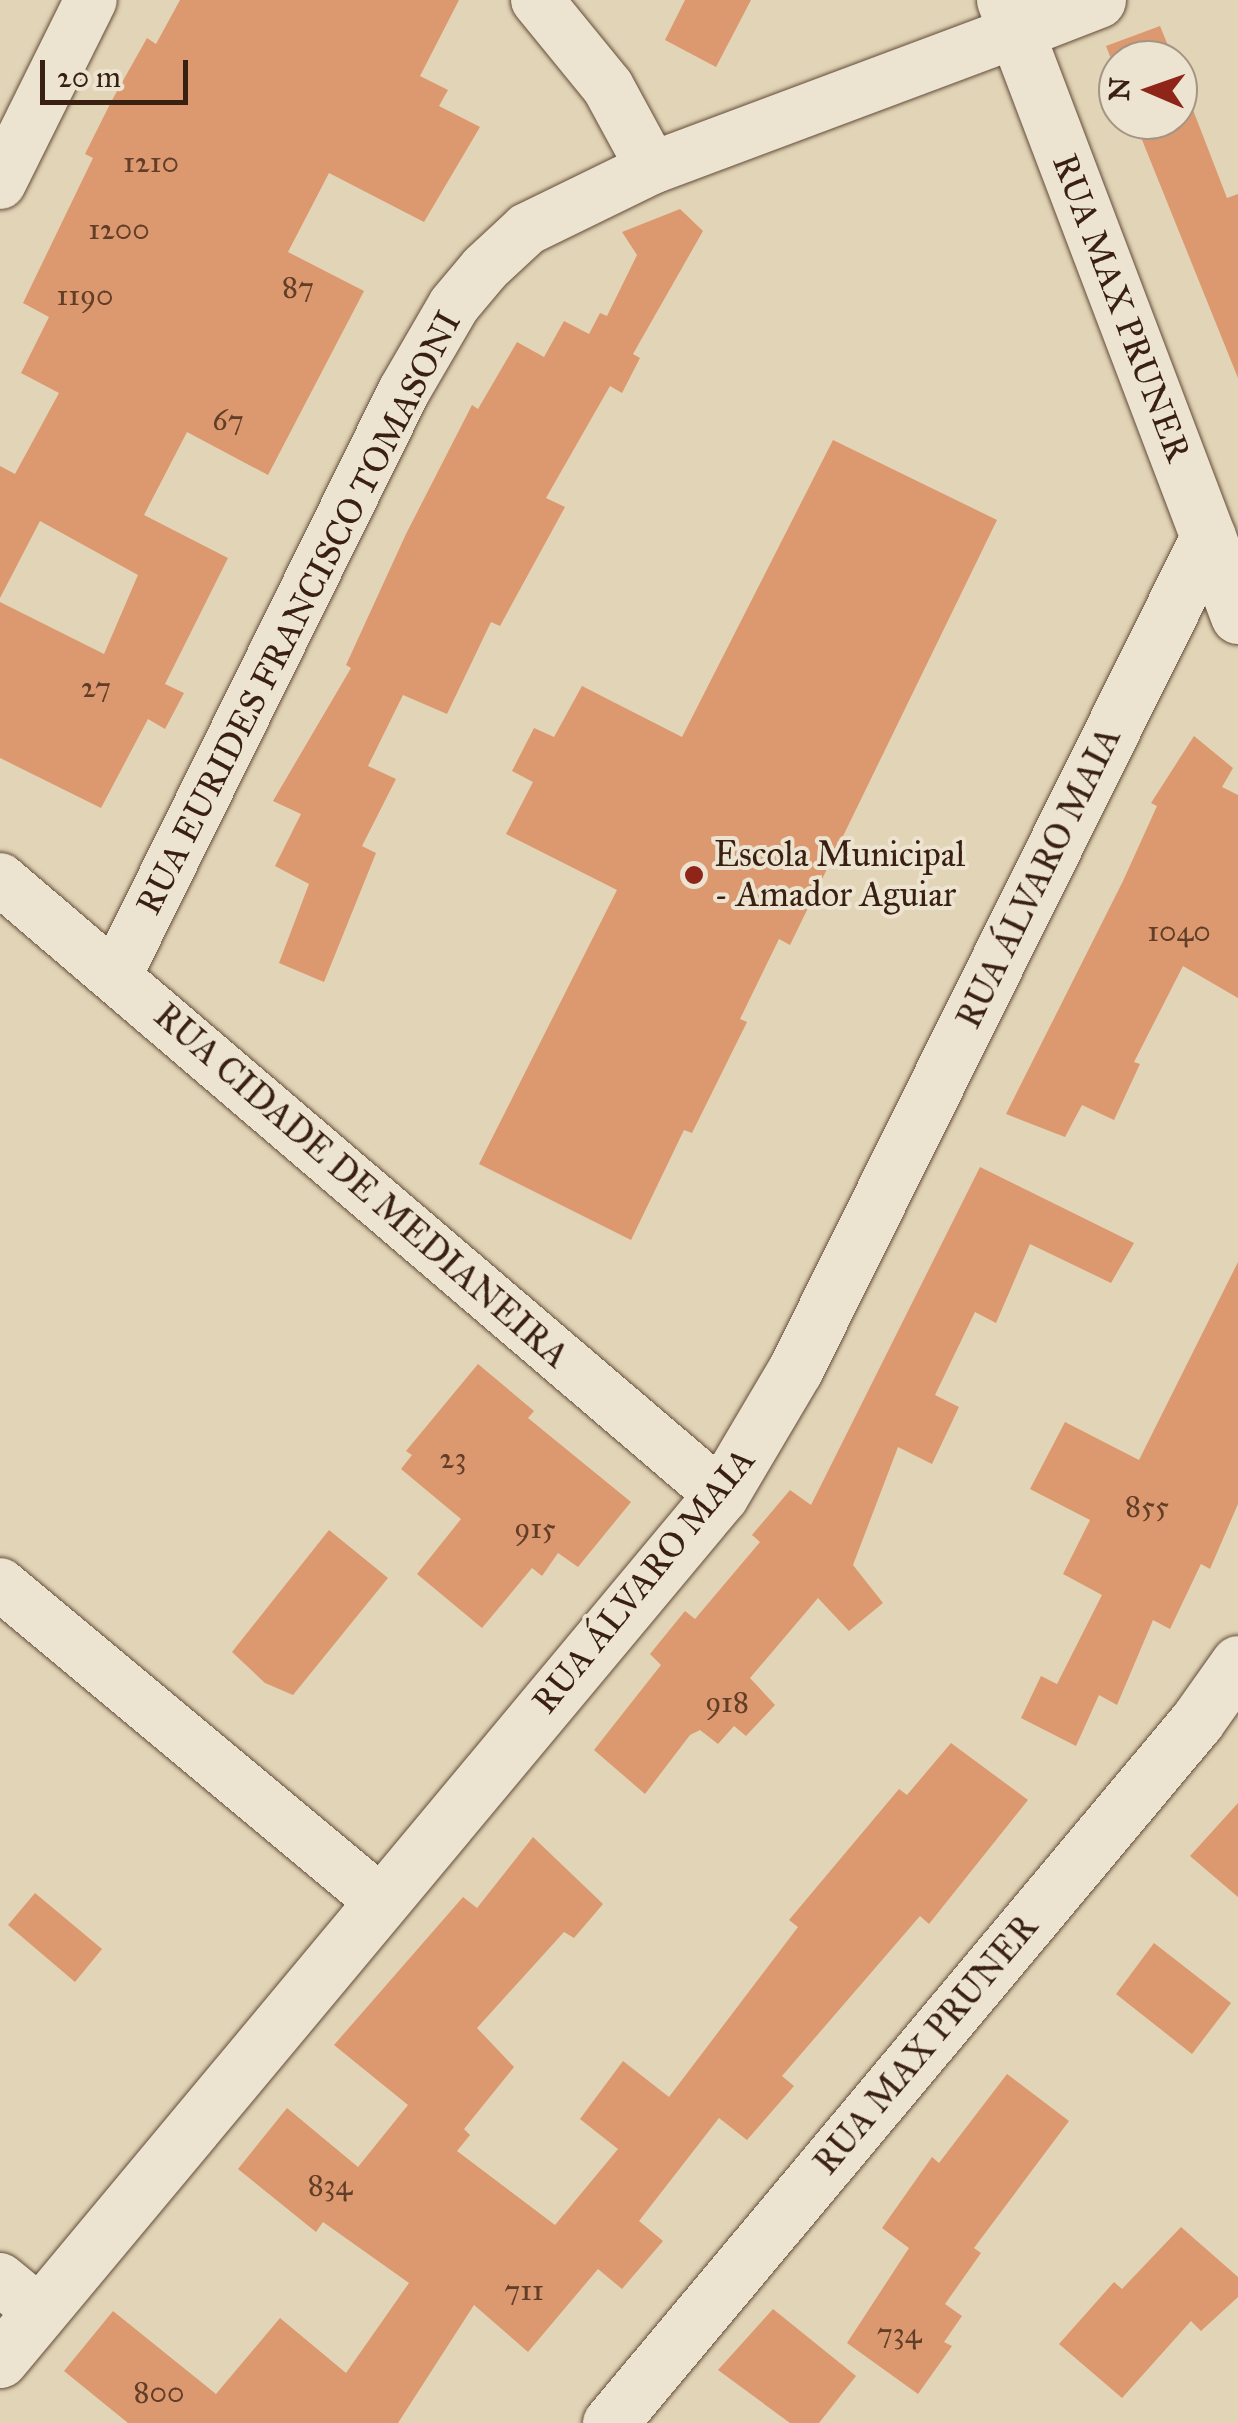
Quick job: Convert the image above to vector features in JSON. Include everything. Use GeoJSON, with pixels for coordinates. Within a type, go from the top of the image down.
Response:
{"type":"FeatureCollection","features":[{"type":"Feature","properties":{"kind":"street"},"geometry":{"type":"LineString","coordinates":[[0,183],[15,113],[91,0]]}},
{"type":"Feature","properties":{"kind":"street"},"geometry":{"type":"LineString","coordinates":[[537,0],[608,86],[652,168]]}},
{"type":"Feature","properties":{"kind":"street","name":"RUA EURIDES FRANCISCO TOMASONI"},"geometry":{"type":"LineString","coordinates":[[116,975],[404,391],[454,304],[527,229],[652,168],[1010,16],[1098,0]]}},
{"type":"Feature","properties":{"kind":"street","name":"RUA MAX PRUNER"},"geometry":{"type":"LineString","coordinates":[[1010,16],[1238,616]]}},
{"type":"Feature","properties":{"kind":"street","name":"RUA ÁLVARO MAIA"},"geometry":{"type":"LineString","coordinates":[[0,2360],[20,2296],[382,1902],[721,1495],[796,1370],[1208,536]]}},
{"type":"Feature","properties":{"kind":"street","name":"RUA CIDADE DE MEDIANEIRA"},"geometry":{"type":"LineString","coordinates":[[0,879],[721,1495]]}},
{"type":"Feature","properties":{"kind":"street"},"geometry":{"type":"LineString","coordinates":[[0,1584],[382,1902]]}},
{"type":"Feature","properties":{"kind":"street","name":"RUA MAX PRUNER"},"geometry":{"type":"LineString","coordinates":[[610,2423],[1197,1721],[1238,1663]]}},
{"type":"Feature","properties":{"kind":"building"},"geometry":{"type":"Polygon","coordinates":[[[180,0],[459,0],[420,76],[448,90],[439,106],[480,127],[424,222],[329,173],[288,252],[364,291],[268,475],[187,432],[144,515],[228,558],[165,684],[184,693],[165,729],[148,719],[101,808],[0,758],[0,602],[104,654],[138,575],[40,521],[0,598],[0,466],[15,474],[59,393],[21,373],[49,317],[23,303],[93,158],[85,154],[111,102],[147,38],[156,44],[180,0]]]}},
{"type":"Feature","properties":{"kind":"building"},"geometry":{"type":"Polygon","coordinates":[[[685,0],[751,0],[716,67],[665,40],[685,0]]]}},
{"type":"Feature","properties":{"kind":"building"},"geometry":{"type":"Polygon","coordinates":[[[1160,26],[1166,40],[1122,40],[1160,26]]]}},
{"type":"Feature","properties":{"kind":"building"},"geometry":{"type":"Polygon","coordinates":[[[1198,123],[1227,198],[1238,194],[1238,378],[1142,140],[1198,140],[1198,123]]]}},
{"type":"Feature","properties":{"kind":"building"},"geometry":{"type":"Polygon","coordinates":[[[680,209],[703,231],[633,354],[640,358],[622,393],[610,386],[546,498],[565,507],[500,626],[491,622],[447,714],[403,695],[368,766],[396,779],[362,846],[376,853],[324,982],[279,963],[309,884],[275,866],[301,814],[273,801],[351,668],[346,665],[406,534],[472,405],[478,409],[517,342],[544,357],[564,321],[589,334],[600,313],[607,316],[637,255],[622,232],[680,209]]]}},
{"type":"Feature","properties":{"kind":"building"},"geometry":{"type":"Polygon","coordinates":[[[833,440],[997,520],[790,945],[779,939],[740,1019],[747,1022],[692,1133],[684,1130],[631,1240],[479,1164],[617,890],[506,834],[533,782],[512,771],[534,728],[554,737],[582,686],[682,737],[833,440]]]}},
{"type":"Feature","properties":{"kind":"building"},"geometry":{"type":"Polygon","coordinates":[[[1194,736],[1233,768],[1222,787],[1238,795],[1238,998],[1183,966],[1134,1062],[1140,1064],[1114,1120],[1082,1105],[1065,1137],[1006,1114],[1123,881],[1157,806],[1151,803],[1194,736]]]}},
{"type":"Feature","properties":{"kind":"building"},"geometry":{"type":"Polygon","coordinates":[[[980,1167],[1134,1243],[1111,1283],[1030,1244],[996,1323],[975,1312],[935,1395],[959,1407],[932,1464],[898,1447],[853,1565],[883,1603],[849,1631],[818,1598],[750,1678],[775,1705],[746,1736],[734,1726],[718,1744],[700,1730],[690,1735],[645,1794],[594,1750],[661,1665],[650,1654],[685,1611],[695,1619],[760,1542],[752,1535],[790,1490],[811,1505],[980,1167]]]}},
{"type":"Feature","properties":{"kind":"building"},"geometry":{"type":"Polygon","coordinates":[[[1238,1262],[1238,1504],[1210,1569],[1201,1564],[1170,1629],[1153,1620],[1117,1705],[1099,1695],[1076,1746],[1021,1718],[1041,1676],[1057,1684],[1102,1595],[1063,1574],[1090,1520],[1030,1489],[1065,1422],[1139,1460],[1238,1262]]]}},
{"type":"Feature","properties":{"kind":"building"},"geometry":{"type":"Polygon","coordinates":[[[478,1364],[534,1411],[528,1418],[631,1502],[578,1567],[558,1553],[542,1576],[532,1568],[482,1628],[417,1574],[461,1519],[401,1469],[412,1455],[406,1451],[478,1364]]]}},
{"type":"Feature","properties":{"kind":"building"},"geometry":{"type":"Polygon","coordinates":[[[329,1530],[388,1578],[293,1695],[265,1683],[232,1652],[329,1530]]]}},
{"type":"Feature","properties":{"kind":"building"},"geometry":{"type":"Polygon","coordinates":[[[951,1743],[1028,1800],[929,1924],[920,1916],[782,2076],[794,2086],[747,2140],[719,2118],[639,2221],[663,2241],[622,2289],[598,2269],[528,2352],[474,2305],[398,2423],[128,2423],[64,2371],[113,2311],[216,2394],[280,2318],[346,2373],[409,2283],[323,2222],[316,2232],[238,2169],[287,2108],[358,2167],[408,2105],[334,2045],[463,1897],[477,1908],[533,1837],[603,1904],[574,1938],[564,1932],[477,2028],[514,2067],[464,2129],[470,2135],[457,2151],[555,2225],[618,2149],[580,2119],[623,2061],[669,2097],[798,1927],[789,1920],[899,1789],[907,1795],[951,1743]]]}},
{"type":"Feature","properties":{"kind":"building"},"geometry":{"type":"Polygon","coordinates":[[[1238,1803],[1238,1897],[1190,1856],[1238,1803]]]}},
{"type":"Feature","properties":{"kind":"building"},"geometry":{"type":"Polygon","coordinates":[[[35,1893],[102,1949],[75,1982],[8,1925],[35,1893]]]}},
{"type":"Feature","properties":{"kind":"building"},"geometry":{"type":"Polygon","coordinates":[[[1154,1943],[1231,2003],[1192,2054],[1116,1994],[1154,1943]]]}},
{"type":"Feature","properties":{"kind":"building"},"geometry":{"type":"Polygon","coordinates":[[[1007,2074],[1069,2121],[974,2248],[981,2253],[945,2304],[962,2316],[944,2342],[952,2346],[918,2394],[847,2343],[909,2248],[882,2228],[932,2157],[939,2163],[1007,2074]]]}},
{"type":"Feature","properties":{"kind":"building"},"geometry":{"type":"Polygon","coordinates":[[[1181,2227],[1238,2277],[1238,2297],[1201,2331],[1191,2321],[1122,2398],[1059,2344],[1114,2282],[1122,2289],[1181,2227]]]}},
{"type":"Feature","properties":{"kind":"building"},"geometry":{"type":"Polygon","coordinates":[[[773,2309],[856,2376],[819,2423],[790,2423],[718,2370],[773,2309]]]}},
{"type":"Feature","properties":{"kind":"place","name":"Escola Municipal - Amador Aguiar"},"geometry":{"type":"Point","coordinates":[694,875]}}]}
